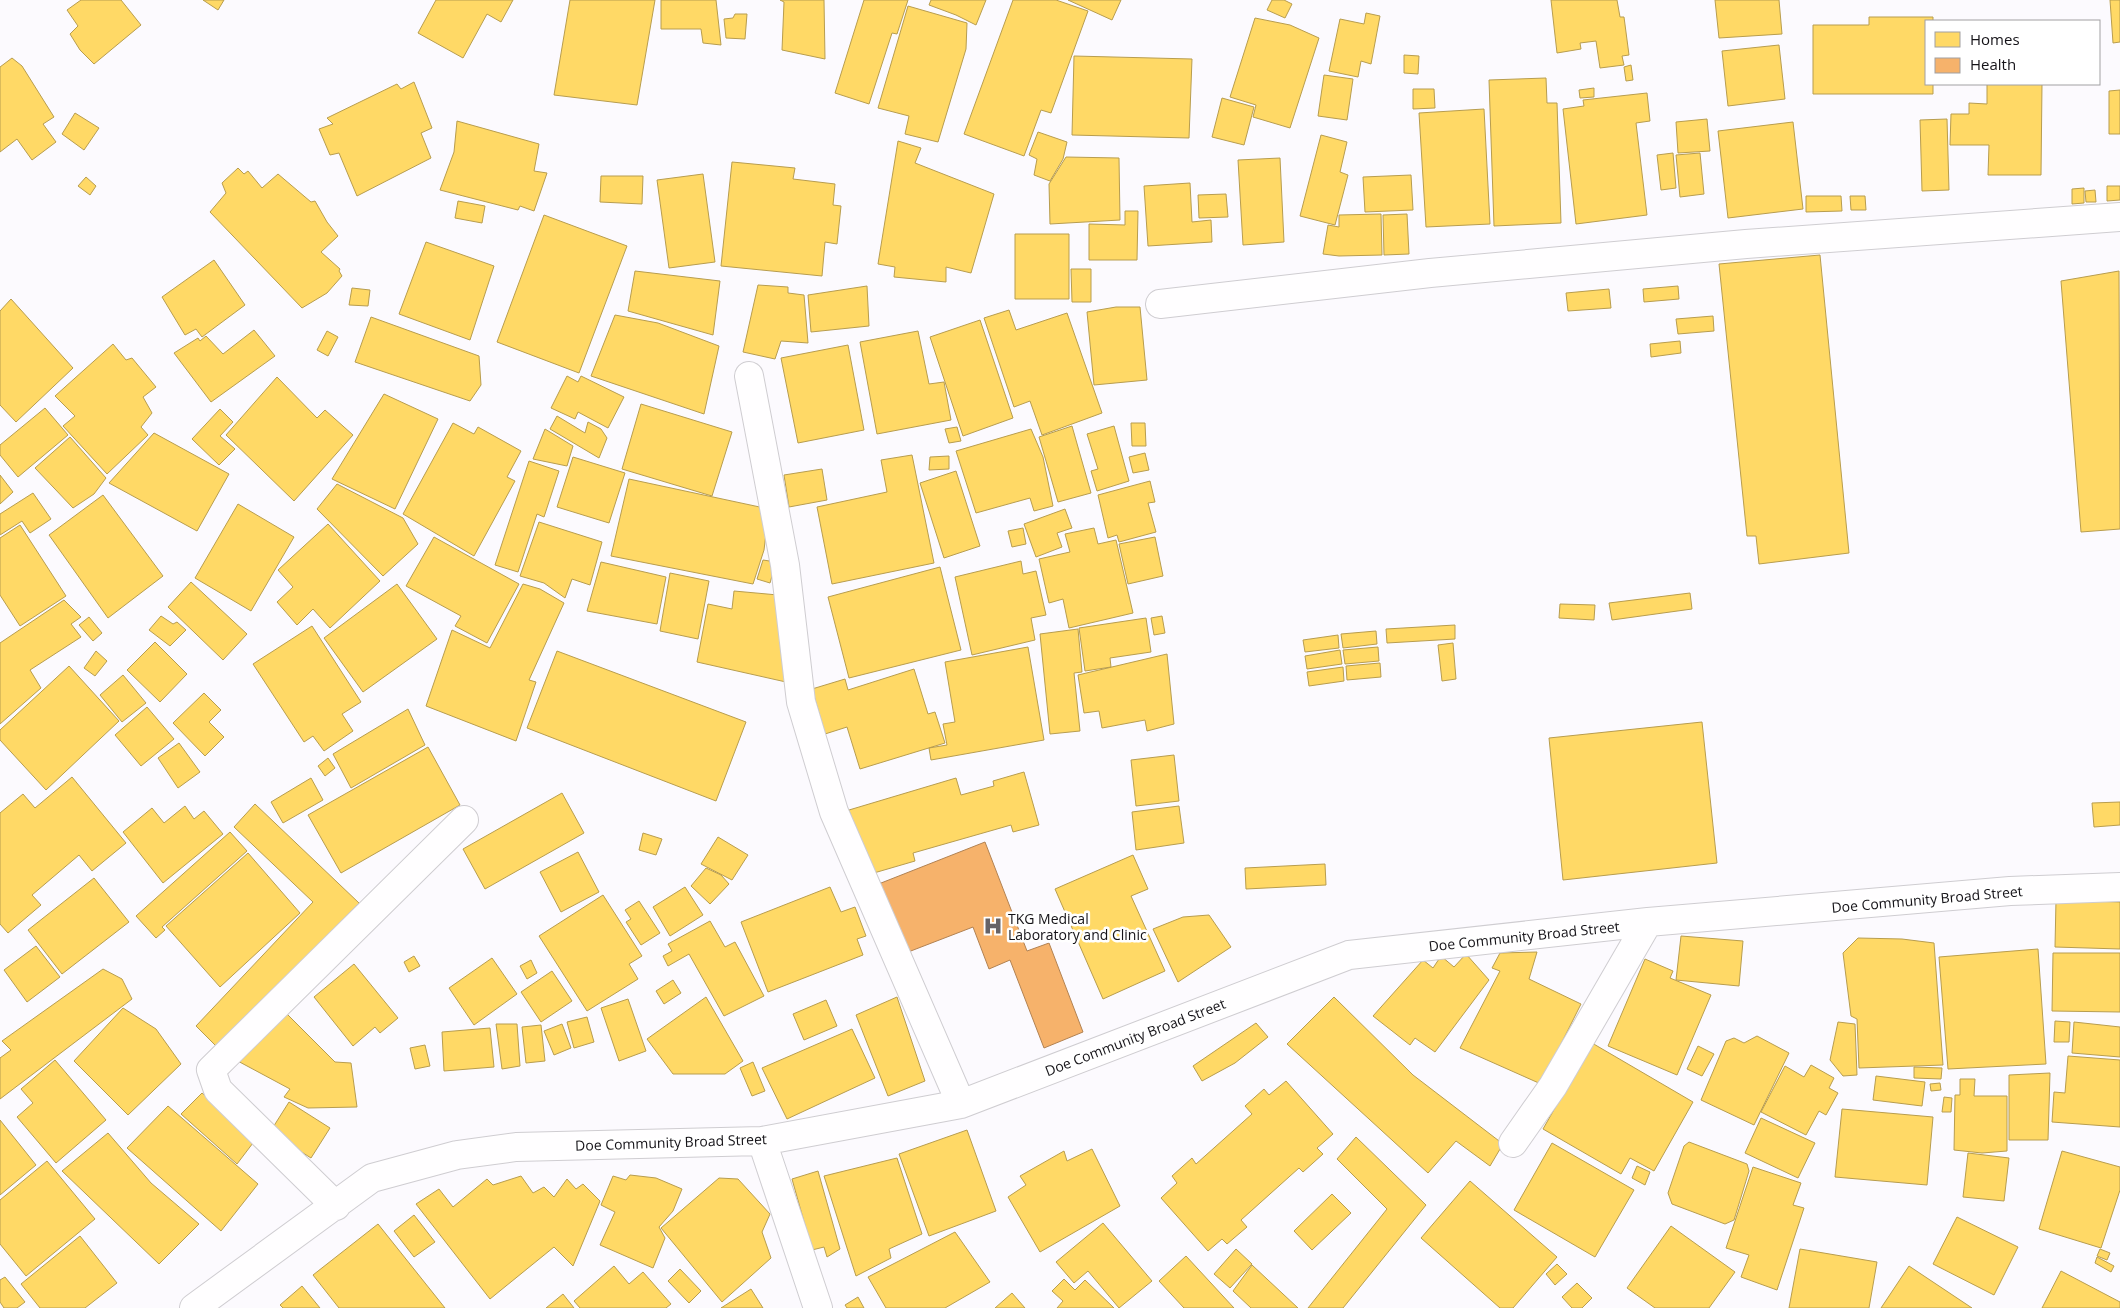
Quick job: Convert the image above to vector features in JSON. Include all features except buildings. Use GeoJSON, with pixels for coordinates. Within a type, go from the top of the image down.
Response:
{"type":"FeatureCollection","features":[{"type":"Feature","properties":{"kind":"street"},"geometry":{"type":"LineString","coordinates":[[1160,304],[1430,273],[1727,246],[2120,217]]}},
{"type":"Feature","properties":{"kind":"street"},"geometry":{"type":"LineString","coordinates":[[749,376],[784,565],[801,702],[834,812],[961,1104]]}},
{"type":"Feature","properties":{"kind":"street"},"geometry":{"type":"LineString","coordinates":[[336,1206],[218,1090],[211,1070],[464,820]]}},
{"type":"Feature","properties":{"kind":"street","name":"Doe Community Broad Street"},"geometry":{"type":"LineString","coordinates":[[194,1308],[372,1178],[457,1155],[516,1147],[762,1141],[961,1104],[1349,955],[1648,922],[2010,891],[2120,887]]}},
{"type":"Feature","properties":{"kind":"street"},"geometry":{"type":"LineString","coordinates":[[1513,1143],[1553,1086],[1648,922]]}},
{"type":"Feature","properties":{"kind":"street"},"geometry":{"type":"LineString","coordinates":[[762,1141],[818,1308]]}},
{"type":"Feature","properties":{"kind":"place","name":"TKG Medical Laboratory and Clinic"},"geometry":{"type":"Point","coordinates":[993,926]}}]}
